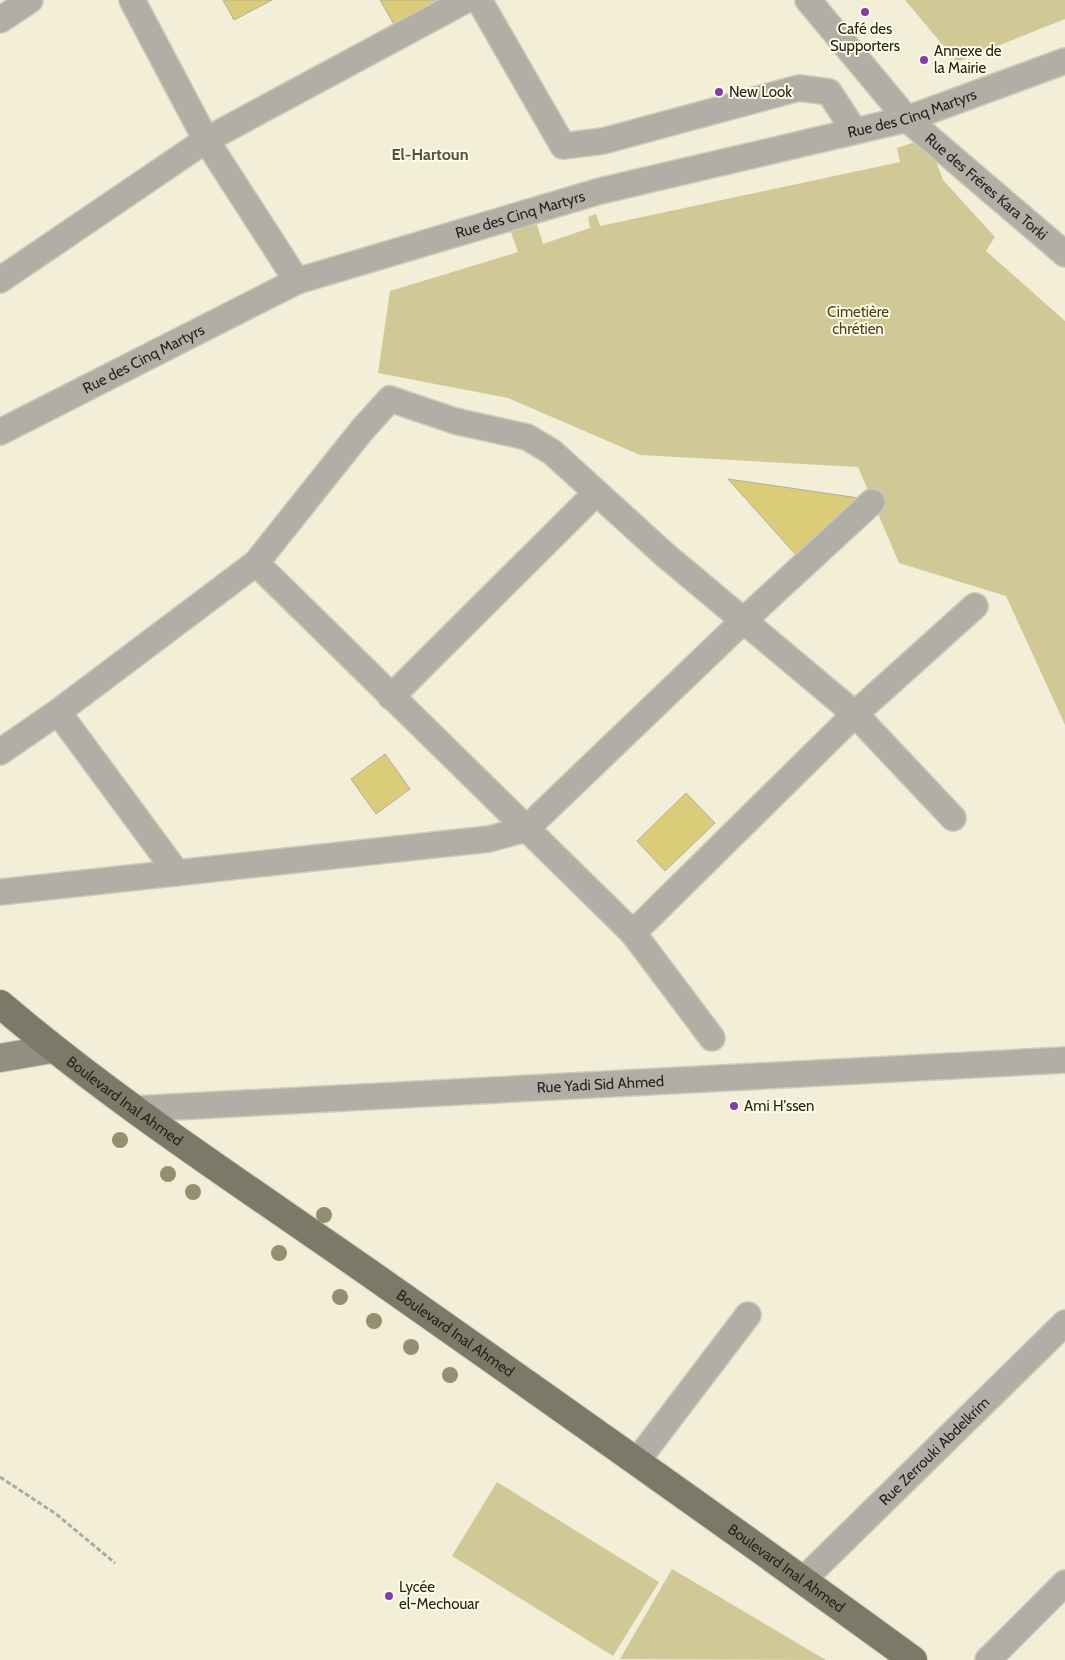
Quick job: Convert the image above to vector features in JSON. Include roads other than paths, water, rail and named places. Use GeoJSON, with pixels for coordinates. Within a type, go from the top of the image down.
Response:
{"type":"FeatureCollection","features":[{"type":"Feature","properties":{"kind":"main road","name":"Boulevard Inal Ahmed"},"geometry":{"type":"LineString","coordinates":[[0,1004],[52,1048],[135,1109],[638,1461],[913,1660]]}},
{"type":"Feature","properties":{"kind":"main road"},"geometry":{"type":"LineString","coordinates":[[0,1058],[52,1048]]}},
{"type":"Feature","properties":{"kind":"street"},"geometry":{"type":"LineString","coordinates":[[0,20],[30,0]]}},
{"type":"Feature","properties":{"kind":"street"},"geometry":{"type":"LineString","coordinates":[[132,0],[206,140],[297,281]]}},
{"type":"Feature","properties":{"kind":"street"},"geometry":{"type":"LineString","coordinates":[[0,280],[206,140],[466,0]]}},
{"type":"Feature","properties":{"kind":"street"},"geometry":{"type":"LineString","coordinates":[[479,0],[562,146],[603,141],[799,88],[829,92],[854,130]]}},
{"type":"Feature","properties":{"kind":"street","name":"Rue des Fréres Kara Torki"},"geometry":{"type":"LineString","coordinates":[[808,0],[907,119],[1065,254]]}},
{"type":"Feature","properties":{"kind":"street","name":"Rue des Cinq Martyrs"},"geometry":{"type":"LineString","coordinates":[[0,432],[297,281],[600,191],[907,119],[1065,61]]}},
{"type":"Feature","properties":{"kind":"street"},"geometry":{"type":"LineString","coordinates":[[0,752],[58,712],[256,563],[362,430],[390,399],[455,421],[527,437],[552,452],[595,494],[855,714],[953,818]]}},
{"type":"Feature","properties":{"kind":"street"},"geometry":{"type":"LineString","coordinates":[[391,697],[595,494]]}},
{"type":"Feature","properties":{"kind":"street"},"geometry":{"type":"LineString","coordinates":[[0,892],[489,839],[526,828],[743,621],[872,502]]}},
{"type":"Feature","properties":{"kind":"street"},"geometry":{"type":"LineString","coordinates":[[256,563],[633,933],[712,1038]]}},
{"type":"Feature","properties":{"kind":"street"},"geometry":{"type":"LineString","coordinates":[[633,933],[855,714],[975,606]]}},
{"type":"Feature","properties":{"kind":"street"},"geometry":{"type":"LineString","coordinates":[[58,712],[177,873]]}},
{"type":"Feature","properties":{"kind":"street","name":"Rue Yadi Sid Ahmed"},"geometry":{"type":"LineString","coordinates":[[135,1109],[1065,1060]]}},
{"type":"Feature","properties":{"kind":"street"},"geometry":{"type":"LineString","coordinates":[[638,1461],[748,1315]]}},
{"type":"Feature","properties":{"kind":"street","name":"Rue Zerrouki Abdelkrim"},"geometry":{"type":"LineString","coordinates":[[803,1580],[1065,1323]]}},
{"type":"Feature","properties":{"kind":"street"},"geometry":{"type":"LineString","coordinates":[[988,1660],[1065,1583]]}},
{"type":"Feature","properties":{"kind":"place","name":"Café des Supporters"},"geometry":{"type":"Point","coordinates":[865,12]}},
{"type":"Feature","properties":{"kind":"place","name":"Annexe de la Mairie"},"geometry":{"type":"Point","coordinates":[924,60]}},
{"type":"Feature","properties":{"kind":"place","name":"New Look"},"geometry":{"type":"Point","coordinates":[719,92]}},
{"type":"Feature","properties":{"kind":"place","name":"Ami H'ssen"},"geometry":{"type":"Point","coordinates":[734,1106]}},
{"type":"Feature","properties":{"kind":"place","name":"Lycée el-Mechouar"},"geometry":{"type":"Point","coordinates":[389,1596]}},
{"type":"Feature","properties":{"kind":"district","name":"El-Hartoun"},"geometry":{"type":"Point","coordinates":[430,154]}},
{"type":"Feature","properties":{"kind":"park label","name":"Cimetière chrétien"},"geometry":{"type":"Point","coordinates":[858,320]}}]}
